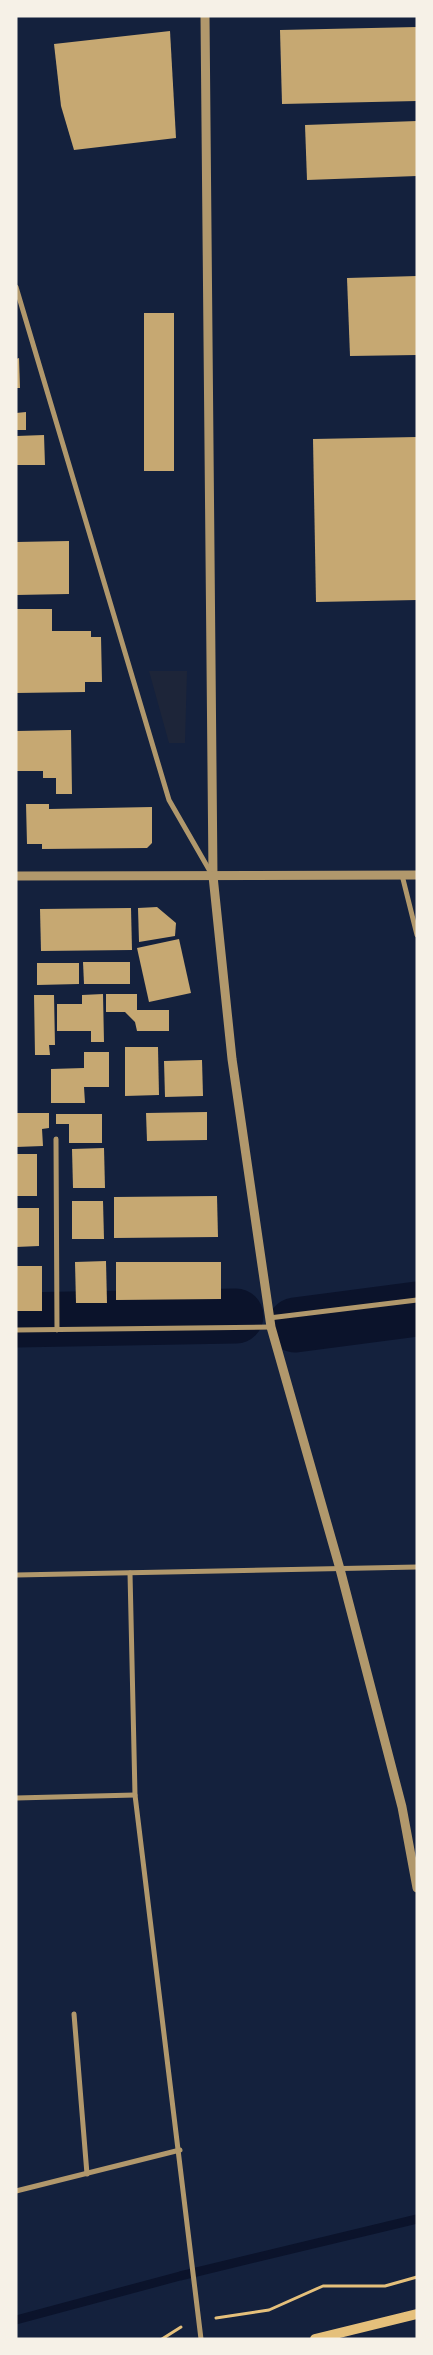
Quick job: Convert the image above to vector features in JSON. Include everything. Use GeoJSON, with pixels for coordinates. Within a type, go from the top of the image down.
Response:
{"type":"FeatureCollection","features":[{"type":"Feature","properties":{"kind":"main road"},"geometry":{"type":"LineString","coordinates":[[316,2339],[417,2314]]}},
{"type":"Feature","properties":{"kind":"street"},"geometry":{"type":"LineString","coordinates":[[204,16],[213,876],[232,1059],[270,1322],[340,1569],[402,1807],[417,1888]]}},
{"type":"Feature","properties":{"kind":"street"},"geometry":{"type":"LineString","coordinates":[[16,287],[169,800],[213,876]]}},
{"type":"Feature","properties":{"kind":"street"},"geometry":{"type":"LineString","coordinates":[[16,876],[417,874]]}},
{"type":"Feature","properties":{"kind":"street"},"geometry":{"type":"LineString","coordinates":[[402,875],[417,935]]}},
{"type":"Feature","properties":{"kind":"street"},"geometry":{"type":"LineString","coordinates":[[56,1139],[57,1330]]}},
{"type":"Feature","properties":{"kind":"street"},"geometry":{"type":"LineString","coordinates":[[16,1330],[270,1322],[417,1300]]}},
{"type":"Feature","properties":{"kind":"street"},"geometry":{"type":"LineString","coordinates":[[16,1575],[417,1567]]}},
{"type":"Feature","properties":{"kind":"street"},"geometry":{"type":"LineString","coordinates":[[130,1573],[135,1795],[180,2150],[201,2339]]}},
{"type":"Feature","properties":{"kind":"street"},"geometry":{"type":"LineString","coordinates":[[16,1798],[135,1795]]}},
{"type":"Feature","properties":{"kind":"street"},"geometry":{"type":"LineString","coordinates":[[74,2014],[87,2174]]}},
{"type":"Feature","properties":{"kind":"street"},"geometry":{"type":"LineString","coordinates":[[16,2191],[180,2150]]}},
{"type":"Feature","properties":{"kind":"path"},"geometry":{"type":"LineString","coordinates":[[162,2339],[181,2328],[199,2321],[269,2310],[323,2286],[385,2286],[417,2277]]}},
{"type":"Feature","properties":{"kind":"shaded area"},"geometry":{"type":"Polygon","coordinates":[[[149,671],[187,671],[185,743],[169,743],[149,671]]]}},
{"type":"Feature","properties":{"kind":"building"},"geometry":{"type":"Polygon","coordinates":[[[417,27],[417,101],[282,104],[280,30],[417,27]]]}},
{"type":"Feature","properties":{"kind":"building"},"geometry":{"type":"Polygon","coordinates":[[[170,31],[176,138],[74,150],[61,106],[54,44],[170,31]]]}},
{"type":"Feature","properties":{"kind":"building"},"geometry":{"type":"Polygon","coordinates":[[[417,121],[417,176],[307,180],[305,125],[417,121]]]}},
{"type":"Feature","properties":{"kind":"building"},"geometry":{"type":"Polygon","coordinates":[[[417,276],[417,355],[350,356],[347,278],[417,276]]]}},
{"type":"Feature","properties":{"kind":"building"},"geometry":{"type":"Polygon","coordinates":[[[144,313],[174,313],[174,471],[144,471],[144,313]]]}},
{"type":"Feature","properties":{"kind":"building"},"geometry":{"type":"Polygon","coordinates":[[[19,358],[20,388],[16,388],[16,359],[19,358]]]}},
{"type":"Feature","properties":{"kind":"building"},"geometry":{"type":"Polygon","coordinates":[[[26,412],[26,430],[16,430],[16,413],[26,412]]]}},
{"type":"Feature","properties":{"kind":"building"},"geometry":{"type":"Polygon","coordinates":[[[44,435],[45,465],[16,465],[16,436],[44,435]]]}},
{"type":"Feature","properties":{"kind":"building"},"geometry":{"type":"Polygon","coordinates":[[[417,437],[417,600],[316,602],[313,439],[417,437]]]}},
{"type":"Feature","properties":{"kind":"building"},"geometry":{"type":"Polygon","coordinates":[[[69,541],[69,594],[16,595],[16,542],[69,541]]]}},
{"type":"Feature","properties":{"kind":"building"},"geometry":{"type":"Polygon","coordinates":[[[16,609],[52,609],[52,631],[91,631],[91,637],[101,637],[102,682],[85,682],[85,692],[16,693],[16,609]]]}},
{"type":"Feature","properties":{"kind":"building"},"geometry":{"type":"Polygon","coordinates":[[[71,730],[72,794],[56,794],[56,778],[43,778],[43,771],[16,771],[16,731],[71,730]]]}},
{"type":"Feature","properties":{"kind":"building"},"geometry":{"type":"Polygon","coordinates":[[[26,804],[49,804],[49,809],[152,807],[152,843],[147,848],[42,849],[42,844],[27,844],[26,804]]]}},
{"type":"Feature","properties":{"kind":"building"},"geometry":{"type":"Polygon","coordinates":[[[157,907],[176,923],[175,936],[139,942],[138,908],[157,907]]]}},
{"type":"Feature","properties":{"kind":"building"},"geometry":{"type":"Polygon","coordinates":[[[131,908],[132,950],[41,951],[40,909],[131,908]]]}},
{"type":"Feature","properties":{"kind":"building"},"geometry":{"type":"Polygon","coordinates":[[[179,939],[191,993],[149,1002],[137,948],[179,939]]]}},
{"type":"Feature","properties":{"kind":"building"},"geometry":{"type":"Polygon","coordinates":[[[83,962],[130,962],[130,984],[84,984],[83,962]]]}},
{"type":"Feature","properties":{"kind":"building"},"geometry":{"type":"Polygon","coordinates":[[[37,963],[79,963],[79,984],[37,985],[37,963]]]}},
{"type":"Feature","properties":{"kind":"building"},"geometry":{"type":"Polygon","coordinates":[[[103,994],[104,1042],[91,1042],[91,1031],[57,1031],[57,1004],[82,1004],[82,995],[103,994]]]}},
{"type":"Feature","properties":{"kind":"building"},"geometry":{"type":"Polygon","coordinates":[[[106,994],[137,994],[137,1010],[169,1010],[169,1031],[137,1031],[135,1022],[125,1012],[106,1012],[106,994]]]}},
{"type":"Feature","properties":{"kind":"building"},"geometry":{"type":"Polygon","coordinates":[[[34,995],[54,995],[55,1045],[49,1045],[50,1055],[35,1055],[34,995]]]}},
{"type":"Feature","properties":{"kind":"building"},"geometry":{"type":"Polygon","coordinates":[[[125,1047],[158,1047],[159,1095],[125,1096],[125,1047]]]}},
{"type":"Feature","properties":{"kind":"building"},"geometry":{"type":"Polygon","coordinates":[[[84,1052],[109,1052],[109,1087],[84,1087],[85,1103],[51,1103],[51,1069],[84,1068],[84,1052]]]}},
{"type":"Feature","properties":{"kind":"building"},"geometry":{"type":"Polygon","coordinates":[[[202,1060],[203,1096],[165,1097],[164,1061],[202,1060]]]}},
{"type":"Feature","properties":{"kind":"building"},"geometry":{"type":"Polygon","coordinates":[[[207,1112],[207,1140],[147,1141],[146,1113],[207,1112]]]}},
{"type":"Feature","properties":{"kind":"building"},"geometry":{"type":"Polygon","coordinates":[[[16,1113],[49,1113],[49,1128],[42,1129],[43,1146],[16,1147],[16,1113]]]}},
{"type":"Feature","properties":{"kind":"building"},"geometry":{"type":"Polygon","coordinates":[[[56,1114],[102,1114],[102,1143],[69,1143],[69,1124],[56,1124],[56,1114]]]}},
{"type":"Feature","properties":{"kind":"building"},"geometry":{"type":"Polygon","coordinates":[[[104,1148],[105,1188],[73,1188],[72,1149],[104,1148]]]}},
{"type":"Feature","properties":{"kind":"building"},"geometry":{"type":"Polygon","coordinates":[[[16,1154],[37,1154],[37,1196],[16,1196],[16,1154]]]}},
{"type":"Feature","properties":{"kind":"building"},"geometry":{"type":"Polygon","coordinates":[[[217,1196],[218,1237],[114,1238],[114,1197],[217,1196]]]}},
{"type":"Feature","properties":{"kind":"building"},"geometry":{"type":"Polygon","coordinates":[[[72,1201],[103,1201],[104,1239],[72,1239],[72,1201]]]}},
{"type":"Feature","properties":{"kind":"building"},"geometry":{"type":"Polygon","coordinates":[[[16,1208],[39,1208],[39,1246],[16,1247],[16,1208]]]}},
{"type":"Feature","properties":{"kind":"building"},"geometry":{"type":"Polygon","coordinates":[[[106,1261],[107,1303],[76,1303],[75,1262],[106,1261]]]}},
{"type":"Feature","properties":{"kind":"building"},"geometry":{"type":"Polygon","coordinates":[[[116,1262],[221,1262],[221,1299],[116,1300],[116,1262]]]}},
{"type":"Feature","properties":{"kind":"building"},"geometry":{"type":"Polygon","coordinates":[[[16,1266],[42,1266],[42,1311],[16,1311],[16,1266]]]}},
{"type":"Feature","properties":{"kind":"waterway"},"geometry":{"type":"LineString","coordinates":[[295,1325],[417,1309]]}},
{"type":"Feature","properties":{"kind":"waterway"},"geometry":{"type":"LineString","coordinates":[[16,1320],[236,1316]]}},
{"type":"Feature","properties":{"kind":"waterway"},"geometry":{"type":"LineString","coordinates":[[16,2320],[180,2276],[417,2219]]}}]}
